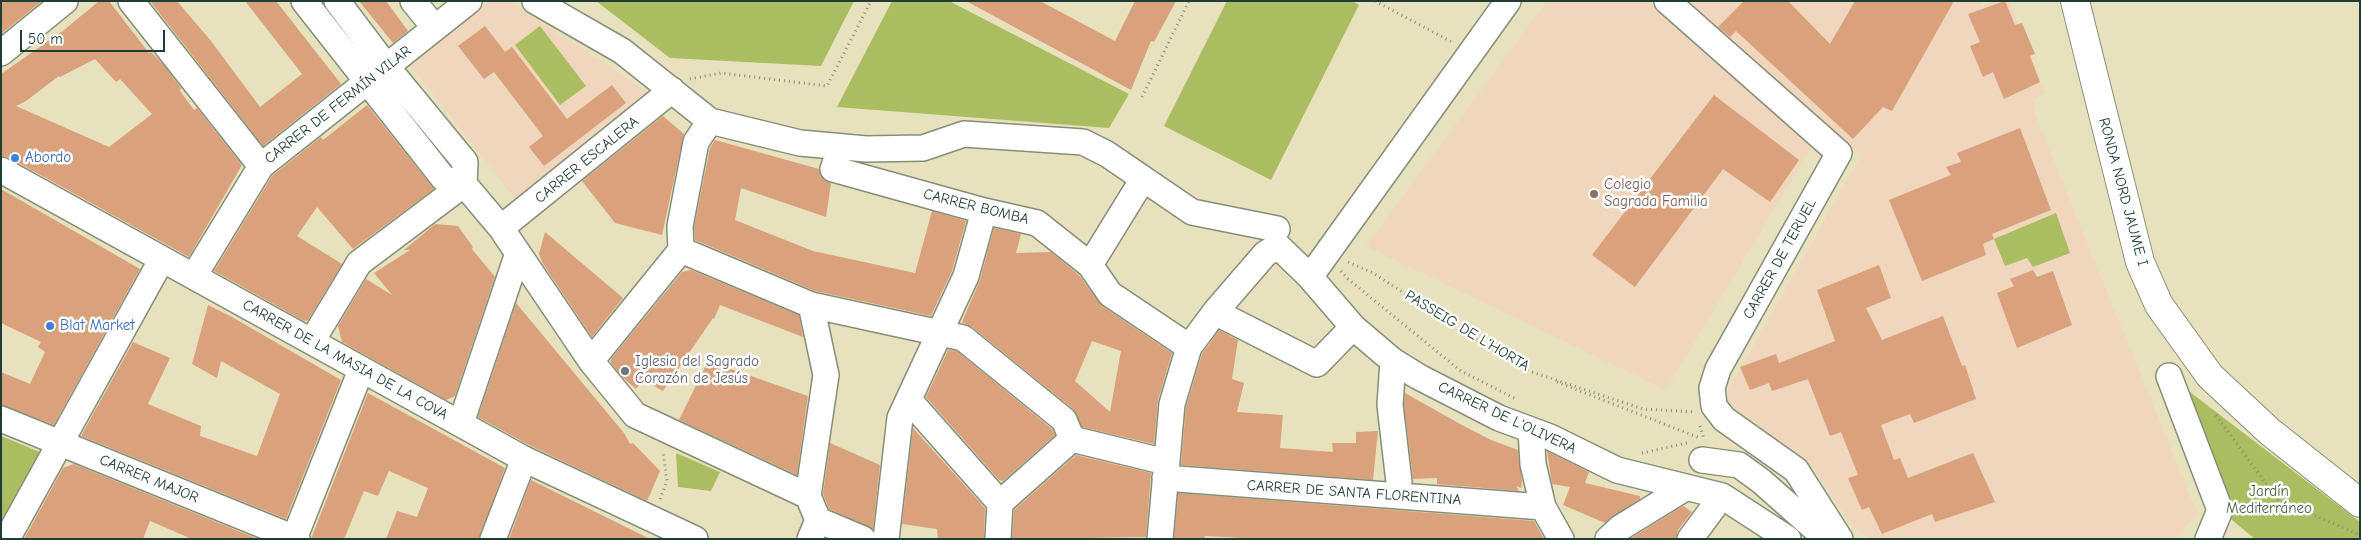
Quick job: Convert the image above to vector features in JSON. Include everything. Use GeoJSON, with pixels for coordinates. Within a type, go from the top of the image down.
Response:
{"type":"FeatureCollection","features":[{"type":"Feature","properties":{"kind":"main road","name":"RONDA NORD JAUME I"},"geometry":{"type":"LineString","coordinates":[[2075,1],[2140,262],[2159,305],[2210,376],[2269,431],[2360,503]]}},
{"type":"Feature","properties":{"kind":"street"},"geometry":{"type":"LineString","coordinates":[[3,49],[65,1]]}},
{"type":"Feature","properties":{"kind":"street"},"geometry":{"type":"LineString","coordinates":[[131,1],[261,166]]}},
{"type":"Feature","properties":{"kind":"street"},"geometry":{"type":"LineString","coordinates":[[304,1],[444,180],[464,184],[501,228],[591,361],[634,415],[808,496]]}},
{"type":"Feature","properties":{"kind":"street"},"geometry":{"type":"LineString","coordinates":[[337,1],[386,66],[465,162],[464,184]]}},
{"type":"Feature","properties":{"kind":"street"},"geometry":{"type":"LineString","coordinates":[[413,1],[435,28]]}},
{"type":"Feature","properties":{"kind":"street","name":"CARRER DE FERMÍN VILAR"},"geometry":{"type":"LineString","coordinates":[[194,276],[261,166],[468,1]]}},
{"type":"Feature","properties":{"kind":"street"},"geometry":{"type":"LineString","coordinates":[[535,1],[622,51],[663,98],[710,121],[800,143],[866,149],[923,148],[964,134],[1083,142],[1107,154],[1192,212],[1278,237],[1215,312],[1189,347],[1172,404],[1160,539]]}},
{"type":"Feature","properties":{"kind":"street"},"geometry":{"type":"LineString","coordinates":[[1310,277],[1508,1]]}},
{"type":"Feature","properties":{"kind":"street","name":"CARRER DE TERUEL"},"geometry":{"type":"LineString","coordinates":[[1667,1],[1839,153],[1718,369],[1712,388]]}},
{"type":"Feature","properties":{"kind":"street","name":"CARRER ESCALERA"},"geometry":{"type":"LineString","coordinates":[[501,228],[663,98]]}},
{"type":"Feature","properties":{"kind":"street"},"geometry":{"type":"LineString","coordinates":[[591,361],[681,250],[680,226],[696,142],[710,121]]}},
{"type":"Feature","properties":{"kind":"street","name":"CARRER BOMBA"},"geometry":{"type":"LineString","coordinates":[[841,147],[833,170],[984,211],[1037,223],[1090,266],[1110,294],[1189,347]]}},
{"type":"Feature","properties":{"kind":"street","name":"CARRER DE LA MASIA DE LA COVA"},"geometry":{"type":"LineString","coordinates":[[2,173],[194,276],[524,459],[694,539]]}},
{"type":"Feature","properties":{"kind":"street"},"geometry":{"type":"LineString","coordinates":[[1090,266],[1143,179]]}},
{"type":"Feature","properties":{"kind":"street"},"geometry":{"type":"LineString","coordinates":[[312,341],[359,263],[464,184]]}},
{"type":"Feature","properties":{"kind":"street"},"geometry":{"type":"LineString","coordinates":[[886,539],[900,418],[966,276],[984,211]]}},
{"type":"Feature","properties":{"kind":"street","name":"CARRER DE L'OLIVERA"},"geometry":{"type":"LineString","coordinates":[[1278,237],[1354,327],[1393,361],[1419,377],[1499,418],[1550,437],[1617,470],[1722,496]]}},
{"type":"Feature","properties":{"kind":"street"},"geometry":{"type":"LineString","coordinates":[[681,250],[811,305],[962,338],[1064,420],[1072,439],[1000,503]]}},
{"type":"Feature","properties":{"kind":"street"},"geometry":{"type":"LineString","coordinates":[[461,423],[518,253]]}},
{"type":"Feature","properties":{"kind":"street"},"geometry":{"type":"LineString","coordinates":[[7,539],[162,259]]}},
{"type":"Feature","properties":{"kind":"street"},"geometry":{"type":"LineString","coordinates":[[811,305],[826,375],[808,496],[814,529],[863,539]]}},
{"type":"Feature","properties":{"kind":"street"},"geometry":{"type":"LineString","coordinates":[[1215,312],[1317,364],[1354,327]]}},
{"type":"Feature","properties":{"kind":"street"},"geometry":{"type":"LineString","coordinates":[[1393,361],[1390,405],[1399,482]]}},
{"type":"Feature","properties":{"kind":"street"},"geometry":{"type":"LineString","coordinates":[[295,538],[361,370]]}},
{"type":"Feature","properties":{"kind":"street"},"geometry":{"type":"LineString","coordinates":[[2169,376],[2220,510],[2209,538]]}},
{"type":"Feature","properties":{"kind":"street"},"geometry":{"type":"LineString","coordinates":[[1712,388],[1714,406],[1724,420],[1796,470],[1835,538]]}},
{"type":"Feature","properties":{"kind":"street"},"geometry":{"type":"LineString","coordinates":[[909,400],[1000,503],[998,539]]}},
{"type":"Feature","properties":{"kind":"street","name":"CARRER MAJOR"},"geometry":{"type":"LineString","coordinates":[[1,419],[295,538]]}},
{"type":"Feature","properties":{"kind":"street"},"geometry":{"type":"LineString","coordinates":[[1532,430],[1533,464],[1543,508],[1560,539]]}},
{"type":"Feature","properties":{"kind":"street","name":"CARRER DE SANTA FLORENTINA"},"geometry":{"type":"LineString","coordinates":[[1072,439],[1165,470],[1543,508]]}},
{"type":"Feature","properties":{"kind":"street"},"geometry":{"type":"LineString","coordinates":[[493,539],[524,459]]}},
{"type":"Feature","properties":{"kind":"street"},"geometry":{"type":"LineString","coordinates":[[1702,460],[1739,465],[1835,538]]}},
{"type":"Feature","properties":{"kind":"street"},"geometry":{"type":"LineString","coordinates":[[1608,539],[1620,528],[1686,488]]}},
{"type":"Feature","properties":{"kind":"street"},"geometry":{"type":"LineString","coordinates":[[1690,539],[1722,496],[1788,539]]}},
{"type":"Feature","properties":{"kind":"path"},"geometry":{"type":"LineString","coordinates":[[663,98],[686,79],[721,73],[827,86],[871,1]]}},
{"type":"Feature","properties":{"kind":"path"},"geometry":{"type":"LineString","coordinates":[[1142,97],[1189,1]]}},
{"type":"Feature","properties":{"kind":"path"},"geometry":{"type":"LineString","coordinates":[[1375,1],[1471,52]]}},
{"type":"Feature","properties":{"kind":"path"},"geometry":{"type":"LineString","coordinates":[[1326,253],[1348,279],[1461,371],[1522,402]]}},
{"type":"Feature","properties":{"kind":"path","name":"PASSEIG DE L'HORTA"},"geometry":{"type":"LineString","coordinates":[[1326,253],[1373,273],[1520,368],[1643,408],[1696,412],[1712,388]]}},
{"type":"Feature","properties":{"kind":"path"},"geometry":{"type":"LineString","coordinates":[[1520,368],[1704,440],[1636,454]]}},
{"type":"Feature","properties":{"kind":"path"},"geometry":{"type":"LineString","coordinates":[[2210,407],[2277,499],[2360,535]]}},
{"type":"Feature","properties":{"kind":"path"},"geometry":{"type":"LineString","coordinates":[[652,519],[667,481],[659,426]]}},
{"type":"Feature","properties":{"kind":"shaded area"},"geometry":{"type":"Polygon","coordinates":[[[490,1],[509,1],[652,95],[516,200],[409,63],[490,1]]]}},
{"type":"Feature","properties":{"kind":"shaded area","name":"Colegio Sagrada Familia"},"geometry":{"type":"Polygon","coordinates":[[[1547,1],[1649,1],[1814,142],[1666,390],[1366,246],[1547,1]]]}},
{"type":"Feature","properties":{"kind":"shaded area"},"geometry":{"type":"Polygon","coordinates":[[[1682,1],[1980,1],[1982,6],[1996,1],[2009,1],[2045,93],[2035,99],[2034,112],[2197,513],[2176,539],[1871,539],[1854,528],[1813,469],[1730,409],[1725,396],[1862,154],[1822,128],[1682,1]]]}},
{"type":"Feature","properties":{"kind":"green space"},"geometry":{"type":"Polygon","coordinates":[[[596,1],[854,1],[821,66],[670,58],[596,1]]]}},
{"type":"Feature","properties":{"kind":"green space"},"geometry":{"type":"Polygon","coordinates":[[[892,1],[949,1],[1129,94],[1109,128],[837,107],[892,1]]]}},
{"type":"Feature","properties":{"kind":"green space"},"geometry":{"type":"Polygon","coordinates":[[[1227,1],[1352,1],[1359,5],[1271,180],[1164,126],[1227,1]]]}},
{"type":"Feature","properties":{"kind":"green space"},"geometry":{"type":"Polygon","coordinates":[[[540,26],[586,86],[560,105],[515,45],[540,26]]]}},
{"type":"Feature","properties":{"kind":"green space"},"geometry":{"type":"Polygon","coordinates":[[[2056,213],[2070,253],[2033,267],[2027,258],[2005,266],[1994,239],[2056,213]]]}},
{"type":"Feature","properties":{"kind":"green space","name":"Jardín Mediterráneo"},"geometry":{"type":"Polygon","coordinates":[[[2169,376],[2360,522],[2360,539],[2255,539],[2220,510],[2169,376]]]}},
{"type":"Feature","properties":{"kind":"green space"},"geometry":{"type":"Polygon","coordinates":[[[1,436],[40,452],[1,522],[1,436]]]}},
{"type":"Feature","properties":{"kind":"green space"},"geometry":{"type":"Polygon","coordinates":[[[676,453],[720,472],[711,491],[678,487],[676,453]]]}},
{"type":"Feature","properties":{"kind":"building"},"geometry":{"type":"Polygon","coordinates":[[[1,1],[42,1],[1,34],[1,1]]]}},
{"type":"Feature","properties":{"kind":"building"},"geometry":{"type":"Polygon","coordinates":[[[99,1],[109,1],[149,53],[151,52],[163,64],[181,88],[180,91],[194,110],[197,108],[242,165],[189,257],[8,157],[1,156],[1,74],[64,30],[99,1]],[[95,59],[59,76],[26,101],[16,106],[109,147],[152,114],[120,79],[116,82],[95,59]]]}},
{"type":"Feature","properties":{"kind":"building"},"geometry":{"type":"Polygon","coordinates":[[[150,1],[177,1],[211,41],[260,107],[302,74],[245,1],[276,1],[341,84],[263,146],[150,1]]]}},
{"type":"Feature","properties":{"kind":"building"},"geometry":{"type":"Polygon","coordinates":[[[359,1],[386,1],[408,31],[393,43],[359,1]]]}},
{"type":"Feature","properties":{"kind":"building"},"geometry":{"type":"Polygon","coordinates":[[[966,1],[1040,1],[1115,41],[1135,1],[1176,1],[1154,42],[1151,41],[1131,90],[966,1]]]}},
{"type":"Feature","properties":{"kind":"building"},"geometry":{"type":"Polygon","coordinates":[[[1744,1],[1788,1],[1830,44],[1855,1],[1954,1],[1892,111],[1883,107],[1853,139],[1736,31],[1730,37],[1718,27],[1744,1]]]}},
{"type":"Feature","properties":{"kind":"building"},"geometry":{"type":"Polygon","coordinates":[[[2005,1],[2015,25],[2022,23],[2035,54],[2030,56],[2040,82],[2004,99],[1993,72],[1983,77],[1970,46],[1980,42],[1968,14],[2005,1]]]}},
{"type":"Feature","properties":{"kind":"building"},"geometry":{"type":"Polygon","coordinates":[[[485,26],[505,52],[512,47],[567,119],[612,85],[626,103],[544,166],[529,147],[543,136],[494,72],[484,79],[458,46],[485,26]]]}},
{"type":"Feature","properties":{"kind":"building"},"geometry":{"type":"Polygon","coordinates":[[[1714,95],[1799,160],[1770,202],[1723,169],[1635,287],[1592,255],[1714,95]]]}},
{"type":"Feature","properties":{"kind":"building"},"geometry":{"type":"Polygon","coordinates":[[[367,105],[434,189],[353,249],[317,207],[297,236],[342,264],[308,320],[304,321],[214,271],[272,176],[321,137],[323,140],[367,105]]]}},
{"type":"Feature","properties":{"kind":"building"},"geometry":{"type":"Polygon","coordinates":[[[663,116],[684,134],[662,235],[615,223],[582,181],[663,116]]]}},
{"type":"Feature","properties":{"kind":"building"},"geometry":{"type":"Polygon","coordinates":[[[2020,128],[2051,210],[1992,234],[1994,239],[1983,244],[1986,255],[1922,281],[1889,200],[1951,175],[1946,167],[1961,162],[1957,153],[2020,128]]]}},
{"type":"Feature","properties":{"kind":"building"},"geometry":{"type":"Polygon","coordinates":[[[715,140],[819,169],[822,178],[831,183],[826,217],[741,188],[735,220],[813,251],[915,273],[932,211],[966,221],[952,271],[931,316],[815,291],[695,240],[694,227],[710,148],[715,140]]]}},
{"type":"Feature","properties":{"kind":"building"},"geometry":{"type":"Polygon","coordinates":[[[1,189],[140,269],[54,425],[1,405],[1,372],[30,384],[45,352],[38,347],[41,342],[1,323],[1,189]]]}},
{"type":"Feature","properties":{"kind":"building"},"geometry":{"type":"Polygon","coordinates":[[[435,224],[458,226],[473,247],[472,249],[495,277],[455,396],[446,400],[342,342],[338,326],[366,279],[392,295],[374,273],[410,250],[404,250],[435,224]]]}},
{"type":"Feature","properties":{"kind":"building"},"geometry":{"type":"Polygon","coordinates":[[[994,228],[1021,234],[1016,253],[1051,252],[1079,275],[1102,306],[1172,353],[1158,400],[1154,444],[1082,427],[1073,409],[972,327],[962,322],[980,280],[994,228]],[[1092,341],[1075,381],[1110,412],[1121,351],[1092,341]]]}},
{"type":"Feature","properties":{"kind":"building"},"geometry":{"type":"Polygon","coordinates":[[[545,232],[623,298],[592,337],[543,264],[539,254],[545,232]]]}},
{"type":"Feature","properties":{"kind":"building"},"geometry":{"type":"Polygon","coordinates":[[[1879,265],[1891,298],[1866,308],[1882,340],[1943,316],[1962,366],[1965,365],[1976,399],[1914,423],[1910,414],[1881,425],[1894,460],[1900,458],[1908,478],[1973,453],[1995,502],[1935,522],[1932,514],[1882,534],[1869,507],[1862,510],[1848,478],[1858,475],[1841,432],[1830,436],[1808,379],[1772,391],[1769,383],[1750,390],[1740,367],[1776,354],[1779,363],[1835,341],[1817,290],[1879,265]]]}},
{"type":"Feature","properties":{"kind":"building"},"geometry":{"type":"Polygon","coordinates":[[[691,270],[799,315],[803,337],[720,305],[714,319],[663,391],[643,380],[636,389],[621,376],[611,363],[611,359],[682,272],[691,270]]]}},
{"type":"Feature","properties":{"kind":"building"},"geometry":{"type":"Polygon","coordinates":[[[2033,270],[2037,277],[2053,271],[2072,325],[2017,348],[1997,293],[2014,286],[2010,279],[2033,270]]]}},
{"type":"Feature","properties":{"kind":"building"},"geometry":{"type":"Polygon","coordinates":[[[516,303],[624,433],[630,444],[633,443],[660,471],[647,501],[531,446],[478,417],[516,303]]]}},
{"type":"Feature","properties":{"kind":"building"},"geometry":{"type":"Polygon","coordinates":[[[208,305],[341,380],[286,519],[81,436],[133,342],[170,358],[148,404],[201,426],[200,436],[257,456],[280,394],[221,361],[217,378],[192,364],[208,305]]]}},
{"type":"Feature","properties":{"kind":"building"},"geometry":{"type":"Polygon","coordinates":[[[1219,330],[1238,340],[1232,379],[1244,383],[1237,412],[1283,415],[1280,448],[1333,452],[1332,443],[1356,443],[1356,432],[1378,431],[1373,480],[1181,465],[1186,407],[1202,354],[1219,330]]]}},
{"type":"Feature","properties":{"kind":"building"},"geometry":{"type":"Polygon","coordinates":[[[948,350],[957,351],[1052,429],[1055,435],[1003,481],[999,480],[926,397],[948,350]]]}},
{"type":"Feature","properties":{"kind":"building"},"geometry":{"type":"Polygon","coordinates":[[[708,361],[808,396],[797,475],[679,420],[708,361]]]}},
{"type":"Feature","properties":{"kind":"building"},"geometry":{"type":"Polygon","coordinates":[[[368,393],[505,468],[479,539],[386,539],[397,511],[417,517],[428,488],[389,471],[378,496],[364,491],[344,539],[311,539],[368,393]]]}},
{"type":"Feature","properties":{"kind":"building"},"geometry":{"type":"Polygon","coordinates":[[[1405,393],[1491,440],[1518,450],[1522,481],[1521,488],[1516,486],[1519,491],[1437,484],[1437,478],[1413,479],[1404,405],[1405,393]]]}},
{"type":"Feature","properties":{"kind":"building"},"geometry":{"type":"Polygon","coordinates":[[[913,428],[985,508],[984,539],[938,539],[937,529],[902,524],[913,428]]]}},
{"type":"Feature","properties":{"kind":"building"},"geometry":{"type":"Polygon","coordinates":[[[830,443],[880,465],[873,529],[829,509],[823,494],[830,443]]]}},
{"type":"Feature","properties":{"kind":"building"},"geometry":{"type":"Polygon","coordinates":[[[1547,451],[1589,472],[1585,483],[1640,496],[1640,499],[1605,523],[1563,505],[1570,487],[1552,484],[1547,451]]]}},
{"type":"Feature","properties":{"kind":"building"},"geometry":{"type":"Polygon","coordinates":[[[1076,455],[1151,473],[1146,537],[1012,539],[1014,510],[1076,455]]]}},
{"type":"Feature","properties":{"kind":"building"},"geometry":{"type":"Polygon","coordinates":[[[74,464],[258,539],[192,539],[150,521],[143,539],[24,539],[63,468],[74,464]]]}},
{"type":"Feature","properties":{"kind":"building"},"geometry":{"type":"Polygon","coordinates":[[[531,480],[650,539],[509,539],[531,480]]]}},
{"type":"Feature","properties":{"kind":"building"},"geometry":{"type":"Polygon","coordinates":[[[1178,493],[1534,521],[1544,539],[1262,539],[1205,536],[1204,539],[1174,539],[1178,493]]]}},
{"type":"Feature","properties":{"kind":"building"},"geometry":{"type":"Polygon","coordinates":[[[1683,506],[1692,512],[1678,530],[1676,539],[1630,539],[1683,506]]]}},
{"type":"Feature","properties":{"kind":"place","name":"Abordo"},"geometry":{"type":"Point","coordinates":[15,158]}},
{"type":"Feature","properties":{"kind":"place","name":"Colegio Sagrada Familia"},"geometry":{"type":"Point","coordinates":[1594,194]}},
{"type":"Feature","properties":{"kind":"place","name":"Blat Market"},"geometry":{"type":"Point","coordinates":[50,326]}},
{"type":"Feature","properties":{"kind":"place","name":"Iglesia del Sagrado Corazón de Jesús"},"geometry":{"type":"Point","coordinates":[625,371]}}]}
